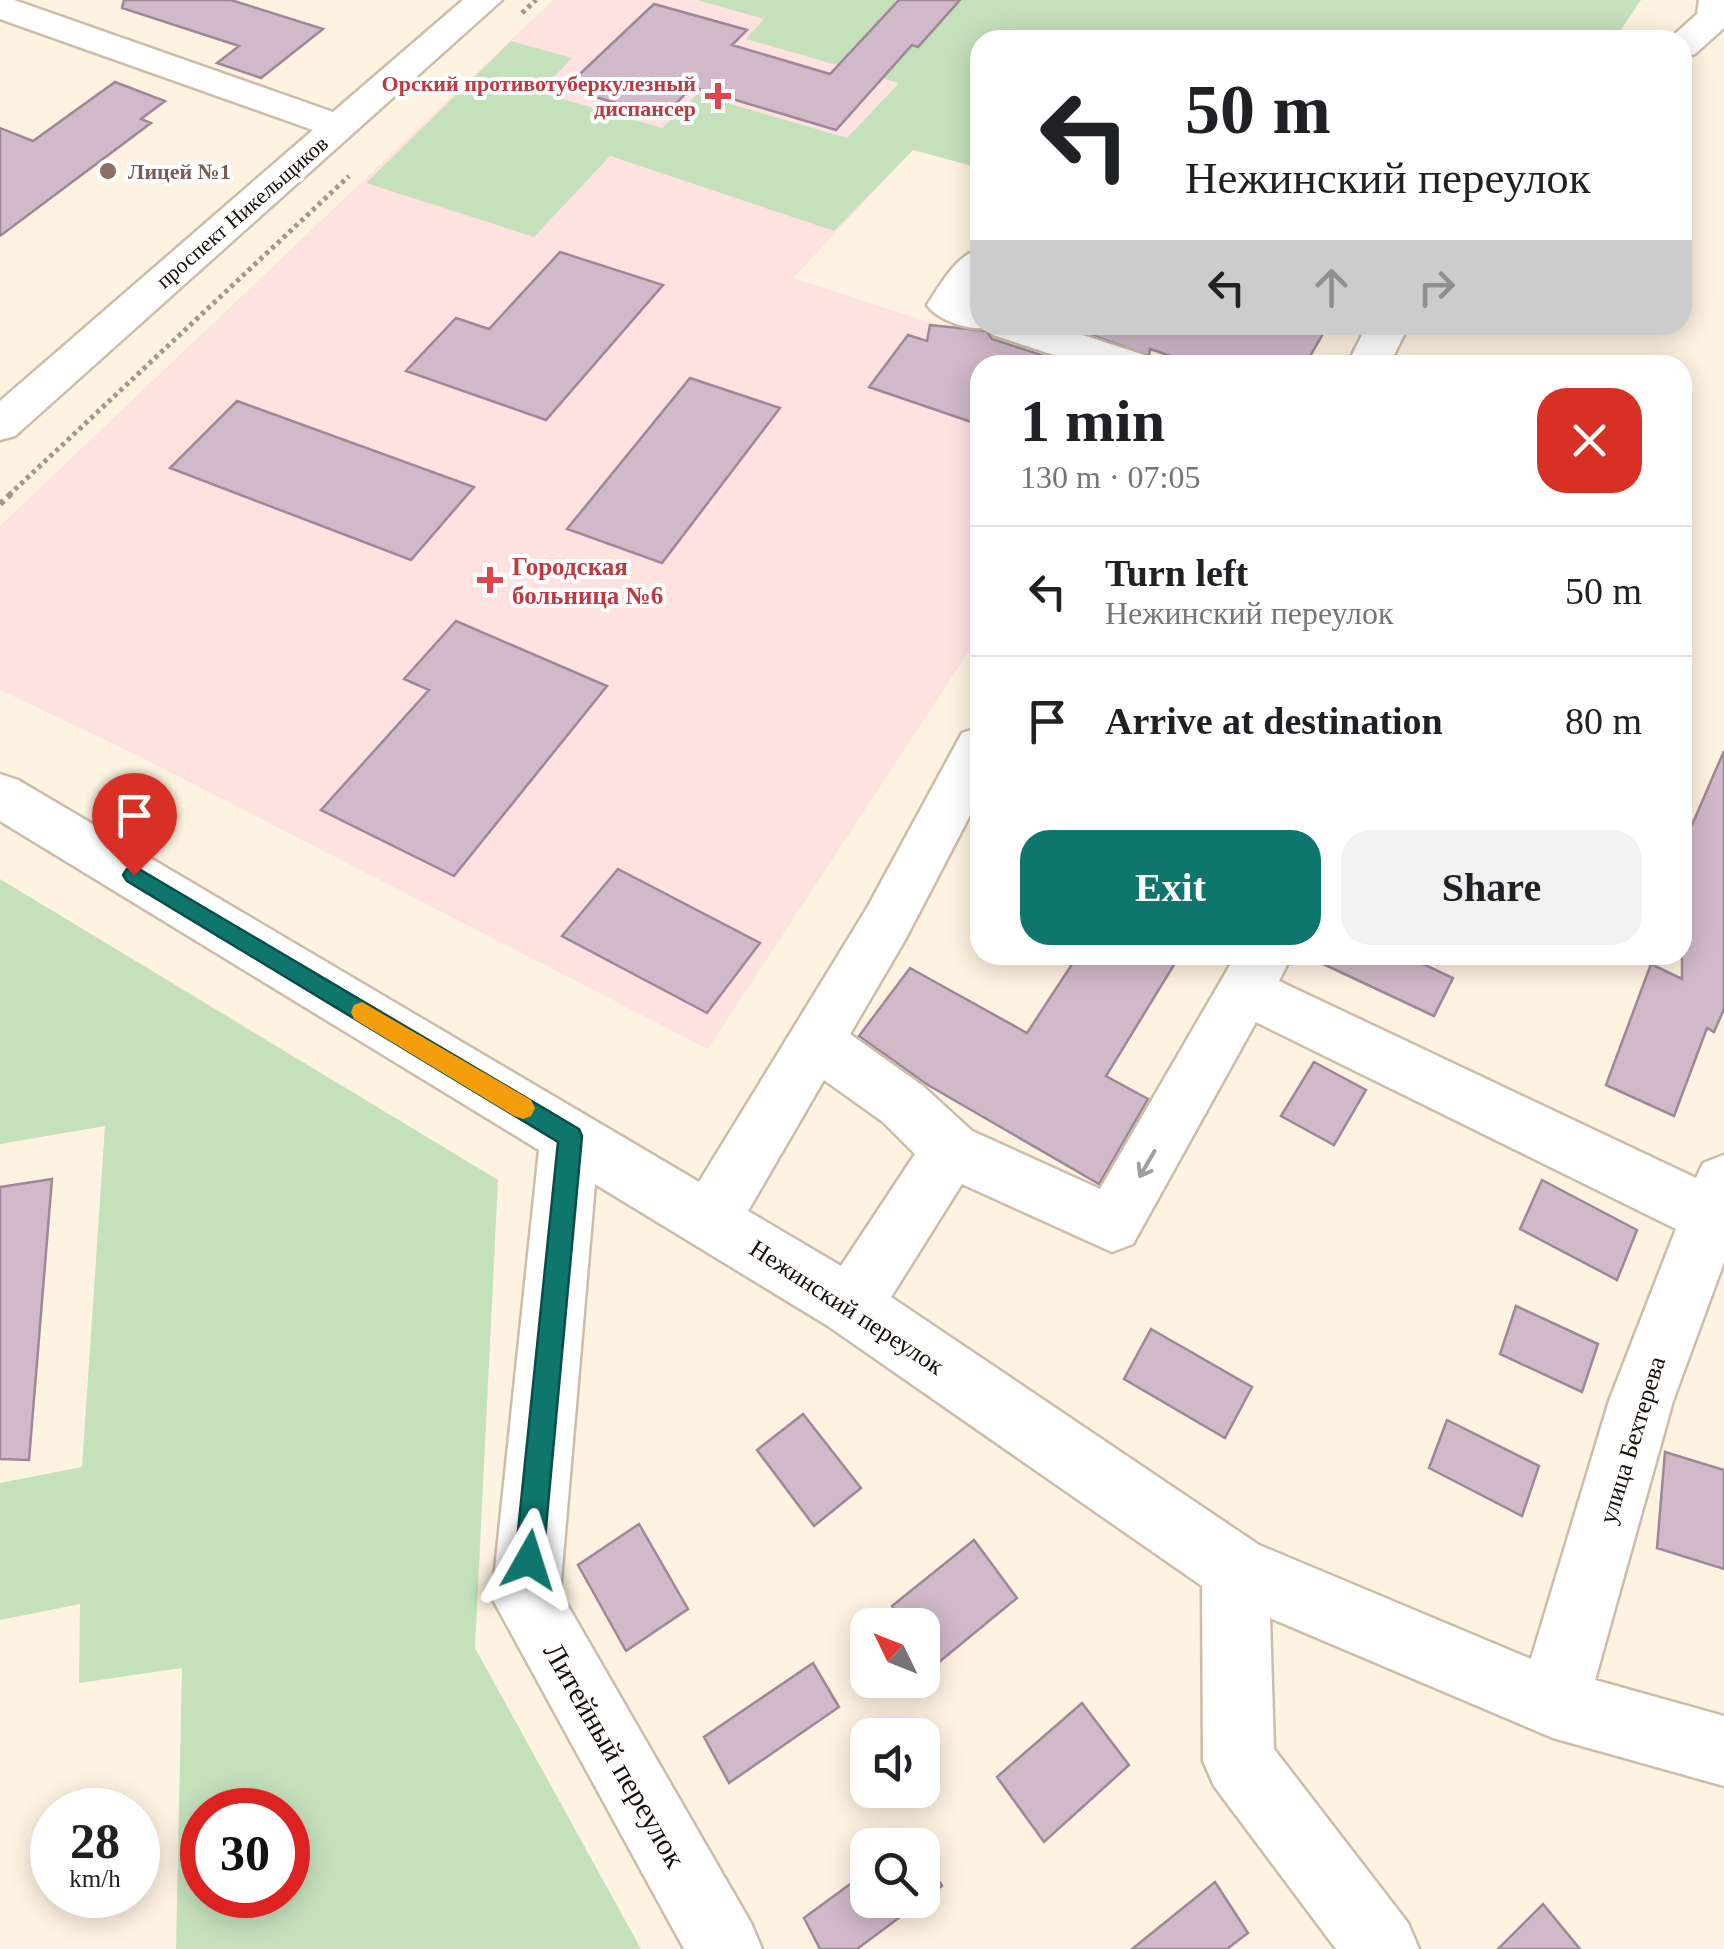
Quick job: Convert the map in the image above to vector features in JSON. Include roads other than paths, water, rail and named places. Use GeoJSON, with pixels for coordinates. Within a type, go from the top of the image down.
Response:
{"type":"FeatureCollection","features":[{"type":"Feature","properties":{"kind":"street","name":"проспект Никельщиков"},"geometry":{"type":"LineString","coordinates":[[0,425],[484,0]]}},
{"type":"Feature","properties":{"kind":"street"},"geometry":{"type":"LineString","coordinates":[[0,7],[339,127]]}},
{"type":"Feature","properties":{"kind":"street"},"geometry":{"type":"LineString","coordinates":[[1692,37],[1718,14]]}},
{"type":"Feature","properties":{"kind":"street"},"geometry":{"type":"LineString","coordinates":[[970,276],[948,306],[970,313]]}},
{"type":"Feature","properties":{"kind":"street"},"geometry":{"type":"LineString","coordinates":[[1038,335],[1100,355]]}},
{"type":"Feature","properties":{"kind":"street"},"geometry":{"type":"LineString","coordinates":[[710,1220],[886,924],[970,766]]}},
{"type":"Feature","properties":{"kind":"street","name":"Нежинский переулок"},"geometry":{"type":"LineString","coordinates":[[0,795],[850,1306],[1235,1568],[1553,1703],[1724,1751]]}},
{"type":"Feature","properties":{"kind":"street"},"geometry":{"type":"LineString","coordinates":[[816,1042],[903,1104],[951,1150],[1112,1224],[1255,972],[1717,1198]]}},
{"type":"Feature","properties":{"kind":"street","name":"Литейный переулок"},"geometry":{"type":"LineString","coordinates":[[570,1136],[526,1598],[726,1949]]}},
{"type":"Feature","properties":{"kind":"street"},"geometry":{"type":"LineString","coordinates":[[850,1306],[951,1150]]}},
{"type":"Feature","properties":{"kind":"street","name":"улица Бехтерева"},"geometry":{"type":"LineString","coordinates":[[1553,1703],[1641,1401],[1717,1198]]}},
{"type":"Feature","properties":{"kind":"street"},"geometry":{"type":"LineString","coordinates":[[1235,1568],[1239,1761],[1382,1949]]}},
{"type":"Feature","properties":{"kind":"place","name":"Орский противотуберкулезный диспансер"},"geometry":{"type":"Point","coordinates":[718,96]}},
{"type":"Feature","properties":{"kind":"place","name":"Лицей №1"},"geometry":{"type":"Point","coordinates":[108,171]}},
{"type":"Feature","properties":{"kind":"place","name":"Городская больница №6"},"geometry":{"type":"Point","coordinates":[490,580]}}]}
